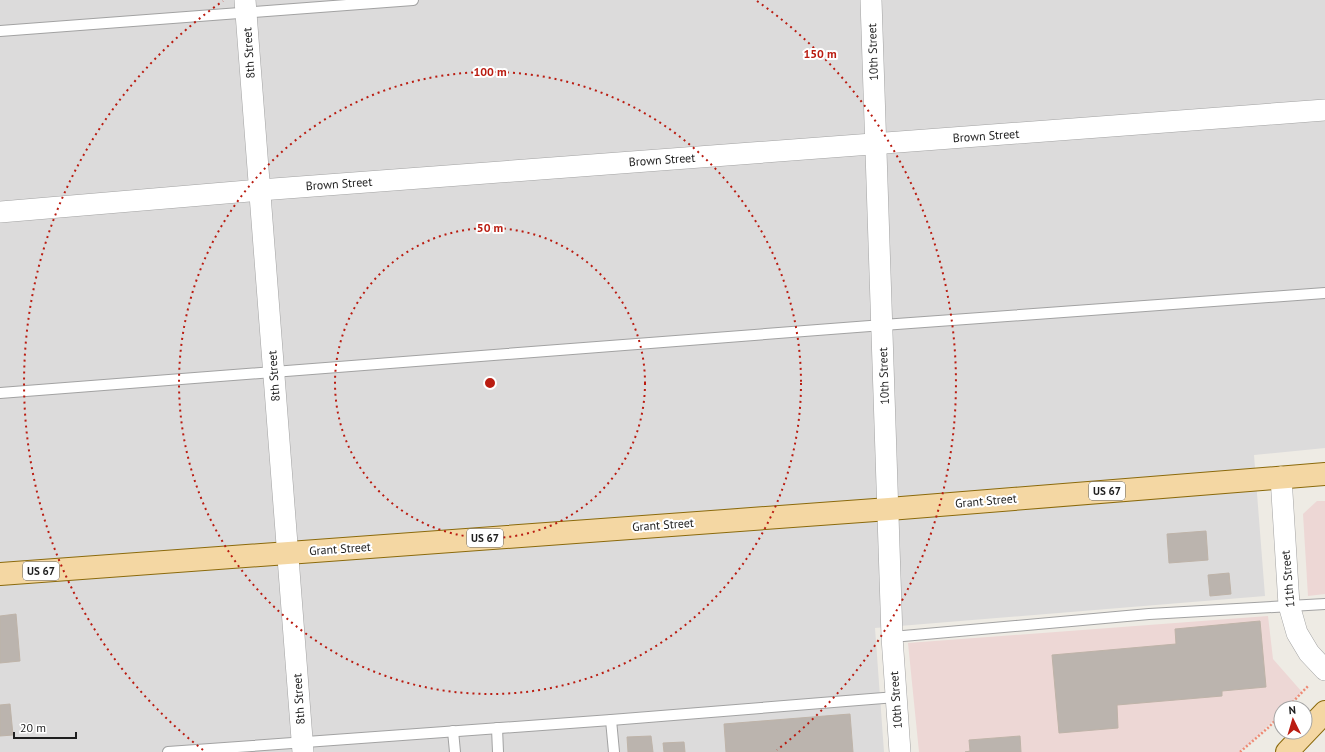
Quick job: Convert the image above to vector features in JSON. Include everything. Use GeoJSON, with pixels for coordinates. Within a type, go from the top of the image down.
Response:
{"type":"FeatureCollection","features":[{"type":"Feature","properties":{"kind":"main road","name":"Grant Street"},"geometry":{"type":"LineString","coordinates":[[81,568],[889,509],[1325,474]]}},
{"type":"Feature","properties":{"kind":"main road","name":"US 67"},"geometry":{"type":"LineString","coordinates":[[0,574],[81,568]]}},
{"type":"Feature","properties":{"kind":"main road"},"geometry":{"type":"LineString","coordinates":[[1287,752],[1325,712]]}},
{"type":"Feature","properties":{"kind":"street","name":"10th Street"},"geometry":{"type":"LineString","coordinates":[[871,0],[889,509],[892,637],[900,752]]}},
{"type":"Feature","properties":{"kind":"street","name":"8th Street"},"geometry":{"type":"LineString","coordinates":[[246,6],[302,747]]}},
{"type":"Feature","properties":{"kind":"street","name":"Brown Street"},"geometry":{"type":"LineString","coordinates":[[0,212],[260,190],[1325,110]]}},
{"type":"Feature","properties":{"kind":"street","name":"11th Street"},"geometry":{"type":"LineString","coordinates":[[1281,477],[1289,605],[1297,633],[1309,653],[1325,670]]}},
{"type":"Feature","properties":{"kind":"street","name":"Grant Street"},"geometry":{"type":"LineString","coordinates":[[0,570],[81,568]]}},
{"type":"Feature","properties":{"kind":"lane"},"geometry":{"type":"LineString","coordinates":[[0,31],[246,6],[413,0]]}},
{"type":"Feature","properties":{"kind":"lane"},"geometry":{"type":"LineString","coordinates":[[0,393],[882,325],[1325,293]]}},
{"type":"Feature","properties":{"kind":"lane"},"geometry":{"type":"LineString","coordinates":[[892,637],[1149,614],[1325,604]]}},
{"type":"Feature","properties":{"kind":"lane"},"geometry":{"type":"LineString","coordinates":[[168,752],[302,747],[453,731],[896,697]]}},
{"type":"Feature","properties":{"kind":"lane"},"geometry":{"type":"LineString","coordinates":[[611,720],[614,752]]}},
{"type":"Feature","properties":{"kind":"lane"},"geometry":{"type":"LineString","coordinates":[[497,728],[498,752]]}},
{"type":"Feature","properties":{"kind":"lane"},"geometry":{"type":"LineString","coordinates":[[453,731],[455,752]]}},
{"type":"Feature","properties":{"kind":"path"},"geometry":{"type":"LineString","coordinates":[[1295,700],[1325,670]]}},
{"type":"Feature","properties":{"kind":"path"},"geometry":{"type":"LineString","coordinates":[[1240,752],[1273,723]]}},
{"type":"Feature","properties":{"kind":"shaded area"},"geometry":{"type":"Polygon","coordinates":[[[0,0],[1325,0],[1325,448],[1254,455],[1265,596],[875,628],[884,752],[0,752],[0,0]]]}},
{"type":"Feature","properties":{"kind":"shaded area"},"geometry":{"type":"Polygon","coordinates":[[[1317,501],[1325,501],[1325,594],[1308,596],[1303,514],[1317,501]]]}},
{"type":"Feature","properties":{"kind":"shaded area"},"geometry":{"type":"Polygon","coordinates":[[[1268,616],[1273,659],[1302,692],[1294,700],[1273,700],[1273,721],[1239,752],[919,752],[908,643],[1268,616]]]}},
{"type":"Feature","properties":{"kind":"building"},"geometry":{"type":"Polygon","coordinates":[[[1206,531],[1208,560],[1169,563],[1167,534],[1206,531]]]}},
{"type":"Feature","properties":{"kind":"building"},"geometry":{"type":"Polygon","coordinates":[[[1229,573],[1231,594],[1210,596],[1208,575],[1229,573]]]}},
{"type":"Feature","properties":{"kind":"building"},"geometry":{"type":"Polygon","coordinates":[[[16,614],[20,661],[0,663],[0,616],[16,614]]]}},
{"type":"Feature","properties":{"kind":"building"},"geometry":{"type":"Polygon","coordinates":[[[1260,621],[1266,687],[1222,691],[1222,696],[1117,705],[1118,728],[1059,733],[1052,655],[1176,644],[1175,629],[1260,621]]]}},
{"type":"Feature","properties":{"kind":"building"},"geometry":{"type":"Polygon","coordinates":[[[10,704],[13,735],[0,736],[0,705],[10,704]]]}},
{"type":"Feature","properties":{"kind":"building"},"geometry":{"type":"Polygon","coordinates":[[[850,714],[853,752],[726,752],[724,724],[850,714]]]}},
{"type":"Feature","properties":{"kind":"building"},"geometry":{"type":"Polygon","coordinates":[[[651,736],[653,752],[628,752],[627,737],[651,736]]]}},
{"type":"Feature","properties":{"kind":"building"},"geometry":{"type":"Polygon","coordinates":[[[1020,736],[1021,752],[965,752],[970,751],[969,740],[1020,736]]]}},
{"type":"Feature","properties":{"kind":"building"},"geometry":{"type":"Polygon","coordinates":[[[684,742],[685,752],[664,752],[663,743],[684,742]]]}}]}
